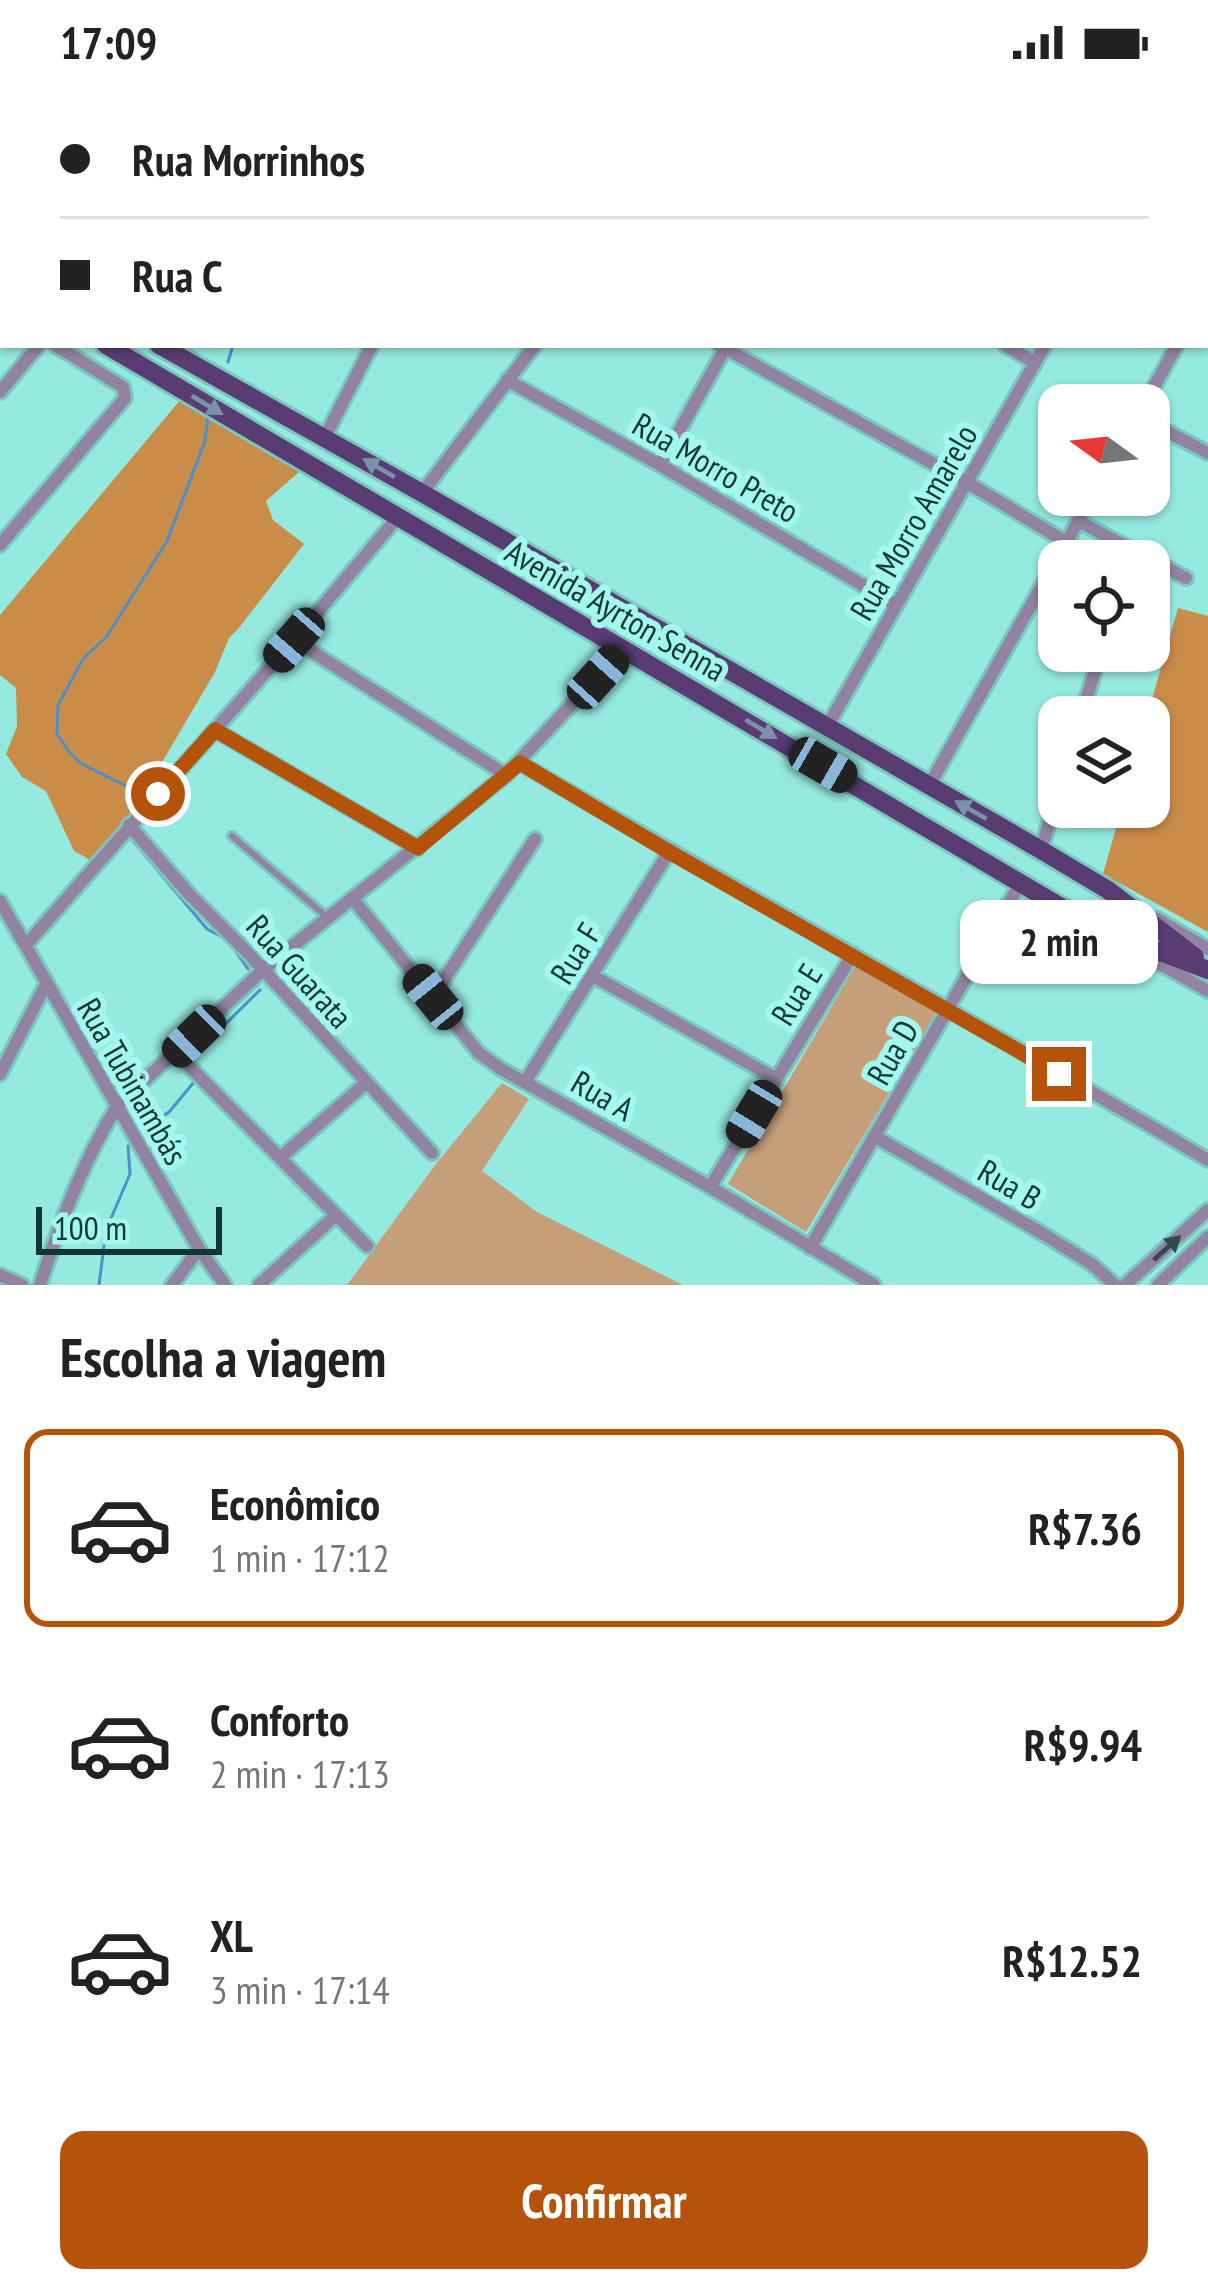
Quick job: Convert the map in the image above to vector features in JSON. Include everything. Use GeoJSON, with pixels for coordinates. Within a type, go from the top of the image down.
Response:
{"type":"FeatureCollection","features":[{"type":"Feature","properties":{"kind":"main road","name":"Avenida Ayrton Senna"},"geometry":{"type":"LineString","coordinates":[[111,348],[1095,927],[1208,969]]}},
{"type":"Feature","properties":{"kind":"main road","name":"Avenida Ayrton Senna"},"geometry":{"type":"LineString","coordinates":[[164,348],[1041,850],[1108,890],[1208,969]]}},
{"type":"Feature","properties":{"kind":"street"},"geometry":{"type":"LineString","coordinates":[[0,392],[37,348]]}},
{"type":"Feature","properties":{"kind":"street"},"geometry":{"type":"LineString","coordinates":[[0,545],[125,398],[123,387],[61,348]]}},
{"type":"Feature","properties":{"kind":"street"},"geometry":{"type":"LineString","coordinates":[[325,437],[370,348]]}},
{"type":"Feature","properties":{"kind":"street"},"geometry":{"type":"LineString","coordinates":[[422,493],[533,348]]}},
{"type":"Feature","properties":{"kind":"street"},"geometry":{"type":"LineString","coordinates":[[660,465],[721,348]]}},
{"type":"Feature","properties":{"kind":"street"},"geometry":{"type":"LineString","coordinates":[[724,348],[1063,540]]}},
{"type":"Feature","properties":{"kind":"street"},"geometry":{"type":"LineString","coordinates":[[1010,348],[1035,362]]}},
{"type":"Feature","properties":{"kind":"street","name":"Rua Morro Amarelo"},"geometry":{"type":"LineString","coordinates":[[828,725],[1043,348]]}},
{"type":"Feature","properties":{"kind":"street"},"geometry":{"type":"LineString","coordinates":[[1156,384],[1175,348]]}},
{"type":"Feature","properties":{"kind":"street"},"geometry":{"type":"LineString","coordinates":[[113,380],[128,358]]}},
{"type":"Feature","properties":{"kind":"street","name":"Rua Morro Preto"},"geometry":{"type":"LineString","coordinates":[[507,380],[896,604]]}},
{"type":"Feature","properties":{"kind":"street"},"geometry":{"type":"LineString","coordinates":[[1170,433],[1208,453]]}},
{"type":"Feature","properties":{"kind":"street"},"geometry":{"type":"LineString","coordinates":[[1067,540],[1081,516]]}},
{"type":"Feature","properties":{"kind":"street"},"geometry":{"type":"LineString","coordinates":[[26,945],[397,518]]}},
{"type":"Feature","properties":{"kind":"street"},"geometry":{"type":"LineString","coordinates":[[1078,521],[1186,578]]}},
{"type":"Feature","properties":{"kind":"street"},"geometry":{"type":"LineString","coordinates":[[929,786],[1038,592]]}},
{"type":"Feature","properties":{"kind":"street"},"geometry":{"type":"LineString","coordinates":[[294,640],[506,775]]}},
{"type":"Feature","properties":{"kind":"street"},"geometry":{"type":"LineString","coordinates":[[40,1285],[74,1191],[118,1105],[262,970],[520,763],[624,648]]}},
{"type":"Feature","properties":{"kind":"street"},"geometry":{"type":"LineString","coordinates":[[215,730],[418,848]]}},
{"type":"Feature","properties":{"kind":"street"},"geometry":{"type":"LineString","coordinates":[[520,763],[1208,1160]]}},
{"type":"Feature","properties":{"kind":"street","name":"Rua Guarata"},"geometry":{"type":"LineString","coordinates":[[129,825],[432,1153]]}},
{"type":"Feature","properties":{"kind":"street"},"geometry":{"type":"LineString","coordinates":[[1041,850],[1047,828]]}},
{"type":"Feature","properties":{"kind":"street"},"geometry":{"type":"LineString","coordinates":[[433,997],[535,838]]}},
{"type":"Feature","properties":{"kind":"street","name":"Rua F"},"geometry":{"type":"LineString","coordinates":[[525,1082],[669,852]]}},
{"type":"Feature","properties":{"kind":"street","name":"Rua D"},"geometry":{"type":"LineString","coordinates":[[810,1248],[1022,882]]}},
{"type":"Feature","properties":{"kind":"street","name":"Avenida Ayrton Senna"},"geometry":{"type":"LineString","coordinates":[[1108,890],[1208,949]]}},
{"type":"Feature","properties":{"kind":"street","name":"Rua A"},"geometry":{"type":"LineString","coordinates":[[352,898],[479,1053],[874,1285]]}},
{"type":"Feature","properties":{"kind":"street","name":"Rua Tubinambás"},"geometry":{"type":"LineString","coordinates":[[0,901],[199,1249],[225,1285]]}},
{"type":"Feature","properties":{"kind":"street","name":"Avenida Ayrton Senna"},"geometry":{"type":"LineString","coordinates":[[1095,927],[1208,991]]}},
{"type":"Feature","properties":{"kind":"street","name":"Rua E"},"geometry":{"type":"LineString","coordinates":[[710,1187],[853,954]]}},
{"type":"Feature","properties":{"kind":"street"},"geometry":{"type":"LineString","coordinates":[[593,976],[775,1078]]}},
{"type":"Feature","properties":{"kind":"street"},"geometry":{"type":"LineString","coordinates":[[0,1074],[46,984]]}},
{"type":"Feature","properties":{"kind":"street"},"geometry":{"type":"LineString","coordinates":[[176,1053],[367,1246]]}},
{"type":"Feature","properties":{"kind":"street"},"geometry":{"type":"LineString","coordinates":[[281,1157],[366,1083]]}},
{"type":"Feature","properties":{"kind":"street","name":"Rua B"},"geometry":{"type":"LineString","coordinates":[[874,1136],[1045,1234],[1115,1285]]}},
{"type":"Feature","properties":{"kind":"street"},"geometry":{"type":"LineString","coordinates":[[1125,1285],[1208,1210]]}},
{"type":"Feature","properties":{"kind":"street"},"geometry":{"type":"LineString","coordinates":[[259,1285],[335,1216]]}},
{"type":"Feature","properties":{"kind":"street"},"geometry":{"type":"LineString","coordinates":[[1157,1285],[1208,1237]]}},
{"type":"Feature","properties":{"kind":"street"},"geometry":{"type":"LineString","coordinates":[[172,1285],[199,1249]]}},
{"type":"Feature","properties":{"kind":"street"},"geometry":{"type":"LineString","coordinates":[[0,1275],[22,1285]]}},
{"type":"Feature","properties":{"kind":"lane"},"geometry":{"type":"LineString","coordinates":[[232,836],[327,916]]}},
{"type":"Feature","properties":{"kind":"shaded area"},"geometry":{"type":"Polygon","coordinates":[[[182,398],[300,471],[266,501],[273,520],[304,544],[229,638],[215,672],[134,810],[92,861],[74,851],[46,791],[22,777],[6,754],[17,726],[16,688],[0,675],[0,615],[182,398]]]}},
{"type":"Feature","properties":{"kind":"shaded area"},"geometry":{"type":"Polygon","coordinates":[[[1178,608],[1208,616],[1208,932],[1103,874],[1116,828],[1170,828],[1170,696],[1153,696],[1160,672],[1170,672],[1170,636],[1178,608]]]}},
{"type":"Feature","properties":{"kind":"shaded area"},"geometry":{"type":"Polygon","coordinates":[[[858,962],[939,1009],[806,1232],[728,1184],[858,962]]]}},
{"type":"Feature","properties":{"kind":"shaded area"},"geometry":{"type":"Polygon","coordinates":[[[502,1083],[529,1099],[482,1171],[537,1212],[683,1285],[347,1285],[502,1083]]]}},
{"type":"Feature","properties":{"kind":"waterway"},"geometry":{"type":"LineString","coordinates":[[228,362],[232,348]]}},
{"type":"Feature","properties":{"kind":"waterway"},"geometry":{"type":"LineString","coordinates":[[128,787],[70,753],[57,734],[58,705],[83,659],[107,636],[167,541],[205,441],[208,417]]}},
{"type":"Feature","properties":{"kind":"waterway"},"geometry":{"type":"LineString","coordinates":[[133,841],[207,929],[226,939]]}},
{"type":"Feature","properties":{"kind":"waterway"},"geometry":{"type":"LineString","coordinates":[[232,946],[248,969]]}},
{"type":"Feature","properties":{"kind":"waterway"},"geometry":{"type":"LineString","coordinates":[[194,1055],[260,990]]}},
{"type":"Feature","properties":{"kind":"waterway"},"geometry":{"type":"LineString","coordinates":[[151,1126],[194,1082]]}},
{"type":"Feature","properties":{"kind":"waterway"},"geometry":{"type":"LineString","coordinates":[[99,1285],[106,1230],[130,1174],[128,1146]]}},
{"type":"Feature","properties":{"kind":"route"},"geometry":{"type":"LineString","coordinates":[[158,794],[215,730],[418,848],[520,763],[1059,1074]]}}]}
